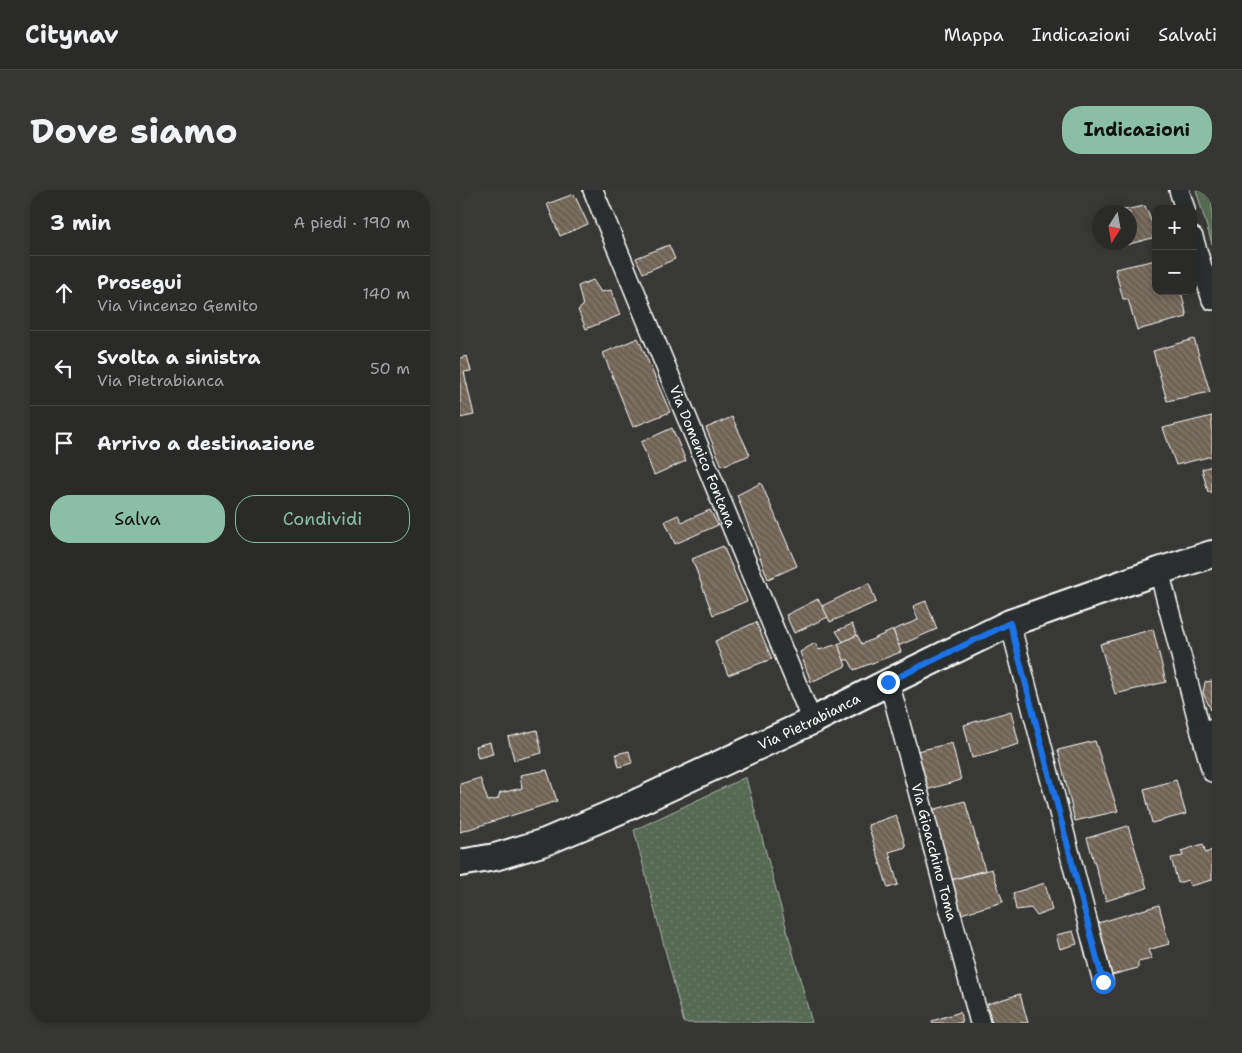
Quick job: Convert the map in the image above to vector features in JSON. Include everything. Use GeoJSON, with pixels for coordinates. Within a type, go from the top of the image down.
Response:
{"type":"FeatureCollection","features":[{"type":"Feature","properties":{"kind":"main road","name":"Via Pietrabianca"},"geometry":{"type":"LineString","coordinates":[[460,863],[495,857],[546,842],[623,810],[812,721],[1010,623],[1212,554]]}},
{"type":"Feature","properties":{"kind":"street","name":"Via Domenico Fontana"},"geometry":{"type":"LineString","coordinates":[[593,190],[812,721]]}},
{"type":"Feature","properties":{"kind":"street"},"geometry":{"type":"LineString","coordinates":[[1179,190],[1184,205]]}},
{"type":"Feature","properties":{"kind":"street"},"geometry":{"type":"LineString","coordinates":[[1197,250],[1212,300]]}},
{"type":"Feature","properties":{"kind":"street"},"geometry":{"type":"LineString","coordinates":[[1159,571],[1207,731],[1212,772]]}},
{"type":"Feature","properties":{"kind":"street"},"geometry":{"type":"LineString","coordinates":[[1010,623],[1103,982]]}},
{"type":"Feature","properties":{"kind":"street","name":"Via Gioacchino Toma"},"geometry":{"type":"LineString","coordinates":[[888,682],[980,1023]]}},
{"type":"Feature","properties":{"kind":"green space"},"geometry":{"type":"Polygon","coordinates":[[[1196,190],[1212,190],[1212,244],[1196,190]]]}},
{"type":"Feature","properties":{"kind":"green space"},"geometry":{"type":"Polygon","coordinates":[[[746,777],[812,1023],[684,1023],[634,830],[746,777]]]}},
{"type":"Feature","properties":{"kind":"building"},"geometry":{"type":"Polygon","coordinates":[[[574,194],[588,224],[560,236],[547,204],[574,194]]]}},
{"type":"Feature","properties":{"kind":"building"},"geometry":{"type":"Polygon","coordinates":[[[1145,206],[1152,223],[1152,238],[1137,242],[1137,208],[1145,206]]]}},
{"type":"Feature","properties":{"kind":"building"},"geometry":{"type":"Polygon","coordinates":[[[669,245],[675,259],[643,273],[636,258],[669,245]]]}},
{"type":"Feature","properties":{"kind":"building"},"geometry":{"type":"Polygon","coordinates":[[[1152,261],[1152,295],[1182,295],[1187,317],[1137,330],[1128,299],[1123,299],[1115,269],[1152,261]]]}},
{"type":"Feature","properties":{"kind":"building"},"geometry":{"type":"Polygon","coordinates":[[[593,280],[601,292],[611,290],[620,315],[586,329],[578,310],[583,306],[578,286],[593,280]]]}},
{"type":"Feature","properties":{"kind":"building"},"geometry":{"type":"Polygon","coordinates":[[[638,338],[670,412],[633,427],[603,353],[638,338]]]}},
{"type":"Feature","properties":{"kind":"building"},"geometry":{"type":"Polygon","coordinates":[[[1194,339],[1210,392],[1167,401],[1153,351],[1194,339]]]}},
{"type":"Feature","properties":{"kind":"building"},"geometry":{"type":"Polygon","coordinates":[[[467,356],[471,371],[464,372],[474,415],[460,418],[460,358],[467,356]]]}},
{"type":"Feature","properties":{"kind":"building"},"geometry":{"type":"Polygon","coordinates":[[[1212,416],[1212,456],[1176,465],[1163,428],[1212,416]]]}},
{"type":"Feature","properties":{"kind":"building"},"geometry":{"type":"Polygon","coordinates":[[[732,417],[750,455],[722,466],[706,428],[732,417]]]}},
{"type":"Feature","properties":{"kind":"building"},"geometry":{"type":"Polygon","coordinates":[[[672,428],[686,461],[654,475],[641,442],[672,428]]]}},
{"type":"Feature","properties":{"kind":"building"},"geometry":{"type":"Polygon","coordinates":[[[1212,466],[1212,492],[1208,492],[1202,469],[1212,466]]]}},
{"type":"Feature","properties":{"kind":"building"},"geometry":{"type":"Polygon","coordinates":[[[761,483],[797,566],[768,579],[737,495],[761,483]]]}},
{"type":"Feature","properties":{"kind":"building"},"geometry":{"type":"Polygon","coordinates":[[[710,510],[718,525],[675,544],[665,521],[678,515],[682,522],[710,510]]]}},
{"type":"Feature","properties":{"kind":"building"},"geometry":{"type":"Polygon","coordinates":[[[723,546],[747,601],[713,615],[692,559],[723,546]]]}},
{"type":"Feature","properties":{"kind":"building"},"geometry":{"type":"Polygon","coordinates":[[[869,583],[876,602],[830,622],[822,606],[869,583]]]}},
{"type":"Feature","properties":{"kind":"building"},"geometry":{"type":"Polygon","coordinates":[[[818,599],[828,617],[794,633],[786,615],[818,599]]]}},
{"type":"Feature","properties":{"kind":"building"},"geometry":{"type":"Polygon","coordinates":[[[926,601],[937,629],[898,646],[893,630],[918,620],[913,606],[926,601]]]}},
{"type":"Feature","properties":{"kind":"building"},"geometry":{"type":"Polygon","coordinates":[[[756,622],[772,659],[728,675],[715,641],[756,622]]]}},
{"type":"Feature","properties":{"kind":"building"},"geometry":{"type":"Polygon","coordinates":[[[852,624],[857,635],[843,642],[836,631],[852,624]]]}},
{"type":"Feature","properties":{"kind":"building"},"geometry":{"type":"Polygon","coordinates":[[[1153,629],[1166,682],[1115,694],[1100,644],[1153,629]]]}},
{"type":"Feature","properties":{"kind":"building"},"geometry":{"type":"Polygon","coordinates":[[[893,630],[901,652],[854,670],[849,660],[843,660],[838,644],[857,635],[862,644],[893,630]]]}},
{"type":"Feature","properties":{"kind":"building"},"geometry":{"type":"Polygon","coordinates":[[[815,643],[819,650],[838,644],[846,666],[811,682],[800,652],[815,643]]]}},
{"type":"Feature","properties":{"kind":"building"},"geometry":{"type":"Polygon","coordinates":[[[1212,681],[1211,710],[1203,693],[1205,682],[1212,681]]]}},
{"type":"Feature","properties":{"kind":"building"},"geometry":{"type":"Polygon","coordinates":[[[1011,711],[1019,744],[972,758],[964,725],[1011,711]]]}},
{"type":"Feature","properties":{"kind":"building"},"geometry":{"type":"Polygon","coordinates":[[[537,730],[542,753],[514,760],[508,737],[537,730]]]}},
{"type":"Feature","properties":{"kind":"building"},"geometry":{"type":"Polygon","coordinates":[[[1095,741],[1118,811],[1075,821],[1058,750],[1095,741]]]}},
{"type":"Feature","properties":{"kind":"building"},"geometry":{"type":"Polygon","coordinates":[[[490,742],[493,754],[478,758],[475,746],[490,742]]]}},
{"type":"Feature","properties":{"kind":"building"},"geometry":{"type":"Polygon","coordinates":[[[952,743],[961,780],[926,790],[917,751],[952,743]]]}},
{"type":"Feature","properties":{"kind":"building"},"geometry":{"type":"Polygon","coordinates":[[[629,751],[632,763],[619,767],[616,754],[629,751]]]}},
{"type":"Feature","properties":{"kind":"building"},"geometry":{"type":"Polygon","coordinates":[[[547,770],[557,801],[460,832],[460,784],[480,778],[488,801],[498,799],[500,793],[522,788],[520,775],[547,770]]]}},
{"type":"Feature","properties":{"kind":"building"},"geometry":{"type":"Polygon","coordinates":[[[1176,780],[1186,814],[1152,823],[1144,789],[1176,780]]]}},
{"type":"Feature","properties":{"kind":"building"},"geometry":{"type":"Polygon","coordinates":[[[965,801],[985,870],[951,880],[932,810],[965,801]]]}},
{"type":"Feature","properties":{"kind":"building"},"geometry":{"type":"Polygon","coordinates":[[[896,815],[906,847],[889,852],[898,885],[888,888],[868,825],[896,815]]]}},
{"type":"Feature","properties":{"kind":"building"},"geometry":{"type":"Polygon","coordinates":[[[1128,826],[1147,888],[1106,901],[1087,838],[1128,826]]]}},
{"type":"Feature","properties":{"kind":"building"},"geometry":{"type":"Polygon","coordinates":[[[1203,844],[1206,853],[1212,850],[1212,880],[1190,886],[1188,880],[1178,883],[1171,858],[1183,856],[1181,851],[1203,844]]]}},
{"type":"Feature","properties":{"kind":"building"},"geometry":{"type":"Polygon","coordinates":[[[992,869],[1003,902],[961,914],[951,880],[992,869]]]}},
{"type":"Feature","properties":{"kind":"building"},"geometry":{"type":"Polygon","coordinates":[[[1045,883],[1052,910],[1037,916],[1031,908],[1016,910],[1013,893],[1045,883]]]}},
{"type":"Feature","properties":{"kind":"building"},"geometry":{"type":"Polygon","coordinates":[[[1159,905],[1169,944],[1148,950],[1152,959],[1138,962],[1138,968],[1112,975],[1098,923],[1159,905]]]}},
{"type":"Feature","properties":{"kind":"building"},"geometry":{"type":"Polygon","coordinates":[[[1073,931],[1077,944],[1060,949],[1056,935],[1073,931]]]}},
{"type":"Feature","properties":{"kind":"building"},"geometry":{"type":"Polygon","coordinates":[[[1020,994],[1028,1023],[992,1023],[987,1004],[1020,994]]]}},
{"type":"Feature","properties":{"kind":"building"},"geometry":{"type":"Polygon","coordinates":[[[960,1012],[962,1023],[932,1023],[932,1021],[960,1012]]]}},
{"type":"Feature","properties":{"kind":"route"},"geometry":{"type":"LineString","coordinates":[[888,682],[1010,623],[1103,982]]}}]}
